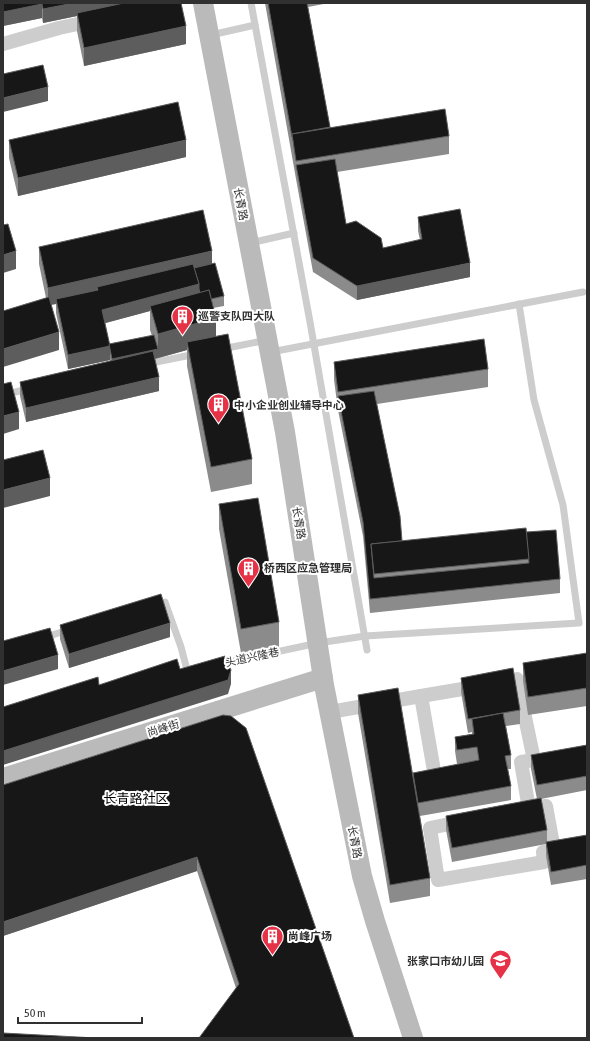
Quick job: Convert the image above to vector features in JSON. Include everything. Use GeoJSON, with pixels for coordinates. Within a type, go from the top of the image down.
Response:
{"type":"FeatureCollection","features":[{"type":"Feature","properties":{"kind":"main road","name":"长青路"},"geometry":{"type":"LineString","coordinates":[[203,3],[285,432],[323,678],[362,876],[375,922],[413,1038]]}},
{"type":"Feature","properties":{"kind":"main road","name":"尚峰街"},"geometry":{"type":"LineString","coordinates":[[3,778],[323,678]]}},
{"type":"Feature","properties":{"kind":"street"},"geometry":{"type":"LineString","coordinates":[[3,44],[60,28],[106,18]]}},
{"type":"Feature","properties":{"kind":"street"},"geometry":{"type":"LineString","coordinates":[[330,712],[533,676]]}},
{"type":"Feature","properties":{"kind":"street"},"geometry":{"type":"LineString","coordinates":[[517,679],[534,760]]}},
{"type":"Feature","properties":{"kind":"street"},"geometry":{"type":"LineString","coordinates":[[421,696],[434,771]]}},
{"type":"Feature","properties":{"kind":"street"},"geometry":{"type":"LineString","coordinates":[[529,809],[521,762],[549,757]]}},
{"type":"Feature","properties":{"kind":"street"},"geometry":{"type":"LineString","coordinates":[[506,813],[546,806],[554,850]]}},
{"type":"Feature","properties":{"kind":"street"},"geometry":{"type":"LineString","coordinates":[[475,819],[430,828],[438,880],[544,862],[543,852],[587,844]]}},
{"type":"Feature","properties":{"kind":"lane"},"geometry":{"type":"LineString","coordinates":[[251,3],[314,344],[367,650]]}},
{"type":"Feature","properties":{"kind":"lane"},"geometry":{"type":"LineString","coordinates":[[209,36],[255,26]]}},
{"type":"Feature","properties":{"kind":"lane"},"geometry":{"type":"LineString","coordinates":[[248,243],[294,234]]}},
{"type":"Feature","properties":{"kind":"lane"},"geometry":{"type":"LineString","coordinates":[[213,351],[314,344],[583,292]]}},
{"type":"Feature","properties":{"kind":"lane","name":"头道兴隆巷"},"geometry":{"type":"LineString","coordinates":[[210,666],[318,643],[365,636],[579,623],[563,505],[534,400],[519,304]]}},
{"type":"Feature","properties":{"kind":"lane"},"geometry":{"type":"LineString","coordinates":[[137,366],[205,352]]}},
{"type":"Feature","properties":{"kind":"lane"},"geometry":{"type":"LineString","coordinates":[[3,395],[33,388]]}},
{"type":"Feature","properties":{"kind":"lane"},"geometry":{"type":"LineString","coordinates":[[150,606],[165,602],[181,647],[187,670],[203,667]]}},
{"type":"Feature","properties":{"kind":"lane"},"geometry":{"type":"LineString","coordinates":[[32,641],[77,628]]}},
{"type":"Feature","properties":{"kind":"building"},"geometry":{"type":"Polygon","coordinates":[[[3,3],[74,3],[43,9],[42,4],[3,12],[3,3]]]}},
{"type":"Feature","properties":{"kind":"building"},"geometry":{"type":"Polygon","coordinates":[[[124,3],[181,3],[186,26],[84,48],[77,13],[124,3]]]}},
{"type":"Feature","properties":{"kind":"building"},"geometry":{"type":"Polygon","coordinates":[[[268,3],[307,3],[330,127],[292,134],[292,137],[268,3]]]}},
{"type":"Feature","properties":{"kind":"building"},"geometry":{"type":"Polygon","coordinates":[[[43,65],[48,87],[3,98],[3,74],[43,65]]]}},
{"type":"Feature","properties":{"kind":"building"},"geometry":{"type":"Polygon","coordinates":[[[178,102],[186,140],[18,178],[9,140],[178,102]]]}},
{"type":"Feature","properties":{"kind":"building"},"geometry":{"type":"Polygon","coordinates":[[[445,109],[449,136],[296,161],[292,134],[445,109]]]}},
{"type":"Feature","properties":{"kind":"building"},"geometry":{"type":"Polygon","coordinates":[[[335,159],[346,224],[356,221],[381,238],[383,248],[422,239],[418,217],[460,209],[470,263],[357,286],[313,258],[296,165],[335,159]]]}},
{"type":"Feature","properties":{"kind":"building"},"geometry":{"type":"Polygon","coordinates":[[[203,210],[212,251],[48,288],[39,247],[203,210]]]}},
{"type":"Feature","properties":{"kind":"building"},"geometry":{"type":"Polygon","coordinates":[[[8,224],[16,251],[3,255],[3,225],[8,224]]]}},
{"type":"Feature","properties":{"kind":"building"},"geometry":{"type":"Polygon","coordinates":[[[215,263],[224,296],[211,299],[209,290],[200,293],[194,268],[215,263]]]}},
{"type":"Feature","properties":{"kind":"building"},"geometry":{"type":"Polygon","coordinates":[[[193,264],[199,284],[102,310],[110,346],[68,355],[56,299],[98,290],[97,287],[193,264]]]}},
{"type":"Feature","properties":{"kind":"building"},"geometry":{"type":"Polygon","coordinates":[[[209,290],[216,318],[158,334],[150,306],[209,290]]]}},
{"type":"Feature","properties":{"kind":"building"},"geometry":{"type":"Polygon","coordinates":[[[49,297],[59,332],[3,349],[3,311],[49,297]]]}},
{"type":"Feature","properties":{"kind":"building","name":"中小企业创业辅导中心"},"geometry":{"type":"Polygon","coordinates":[[[228,334],[252,459],[211,467],[187,342],[228,334]]]}},
{"type":"Feature","properties":{"kind":"building"},"geometry":{"type":"Polygon","coordinates":[[[154,335],[158,349],[112,359],[109,344],[154,335]]]}},
{"type":"Feature","properties":{"kind":"building"},"geometry":{"type":"Polygon","coordinates":[[[484,339],[488,369],[338,392],[334,362],[484,339]]]}},
{"type":"Feature","properties":{"kind":"building"},"geometry":{"type":"Polygon","coordinates":[[[153,351],[159,377],[26,408],[20,382],[153,351]]]}},
{"type":"Feature","properties":{"kind":"building"},"geometry":{"type":"Polygon","coordinates":[[[11,382],[19,412],[3,416],[3,384],[11,382]]]}},
{"type":"Feature","properties":{"kind":"building"},"geometry":{"type":"Polygon","coordinates":[[[374,391],[400,516],[402,541],[371,544],[374,578],[529,563],[526,532],[556,530],[560,579],[370,599],[363,522],[338,396],[374,391]]]}},
{"type":"Feature","properties":{"kind":"building"},"geometry":{"type":"Polygon","coordinates":[[[43,450],[50,478],[3,490],[3,460],[43,450]]]}},
{"type":"Feature","properties":{"kind":"building","name":"桥西区应急管理局"},"geometry":{"type":"Polygon","coordinates":[[[258,498],[279,622],[241,629],[219,504],[258,498]]]}},
{"type":"Feature","properties":{"kind":"building"},"geometry":{"type":"Polygon","coordinates":[[[526,528],[529,559],[374,574],[371,544],[526,528]]]}},
{"type":"Feature","properties":{"kind":"building"},"geometry":{"type":"Polygon","coordinates":[[[161,594],[170,623],[69,654],[60,625],[161,594]]]}},
{"type":"Feature","properties":{"kind":"building"},"geometry":{"type":"Polygon","coordinates":[[[50,628],[58,655],[3,671],[3,641],[50,628]]]}},
{"type":"Feature","properties":{"kind":"building"},"geometry":{"type":"Polygon","coordinates":[[[587,653],[587,688],[528,697],[523,663],[587,653]]]}},
{"type":"Feature","properties":{"kind":"building"},"geometry":{"type":"Polygon","coordinates":[[[225,656],[231,670],[228,680],[3,751],[3,707],[98,677],[99,685],[177,659],[180,669],[225,656]]]}},
{"type":"Feature","properties":{"kind":"building"},"geometry":{"type":"Polygon","coordinates":[[[513,668],[520,710],[468,719],[461,678],[513,668]]]}},
{"type":"Feature","properties":{"kind":"building"},"geometry":{"type":"Polygon","coordinates":[[[398,688],[430,878],[390,885],[358,695],[398,688]]]}},
{"type":"Feature","properties":{"kind":"building"},"geometry":{"type":"Polygon","coordinates":[[[503,713],[511,755],[505,756],[511,786],[418,803],[413,773],[479,760],[477,747],[457,750],[455,737],[474,734],[472,719],[503,713]]]}},
{"type":"Feature","properties":{"kind":"building"},"geometry":{"type":"Polygon","coordinates":[[[223,715],[231,716],[246,728],[354,1038],[199,1038],[239,984],[197,857],[3,922],[3,785],[223,715]]]}},
{"type":"Feature","properties":{"kind":"building"},"geometry":{"type":"Polygon","coordinates":[[[587,745],[587,776],[537,785],[531,755],[587,745]]]}},
{"type":"Feature","properties":{"kind":"building"},"geometry":{"type":"Polygon","coordinates":[[[541,798],[547,830],[452,848],[446,816],[541,798]]]}},
{"type":"Feature","properties":{"kind":"building"},"geometry":{"type":"Polygon","coordinates":[[[587,835],[587,865],[551,872],[546,842],[587,835]]]}},
{"type":"Feature","properties":{"kind":"building"},"geometry":{"type":"Polygon","coordinates":[[[3,1033],[96,1038],[3,1038],[3,1033]]]}},
{"type":"Feature","properties":{"kind":"place","name":"巡警支队四大队"},"geometry":{"type":"Point","coordinates":[183,336]}},
{"type":"Feature","properties":{"kind":"place","name":"中小企业创业辅导中心"},"geometry":{"type":"Point","coordinates":[219,424]}},
{"type":"Feature","properties":{"kind":"place","name":"桥西区应急管理局"},"geometry":{"type":"Point","coordinates":[249,588]}},
{"type":"Feature","properties":{"kind":"place","name":"尚峰广场"},"geometry":{"type":"Point","coordinates":[273,956]}},
{"type":"Feature","properties":{"kind":"place","name":"张家口市幼儿园"},"geometry":{"type":"Point","coordinates":[500,980]}},
{"type":"Feature","properties":{"kind":"district","name":"长青路社区"},"geometry":{"type":"Point","coordinates":[136,798]}}]}
